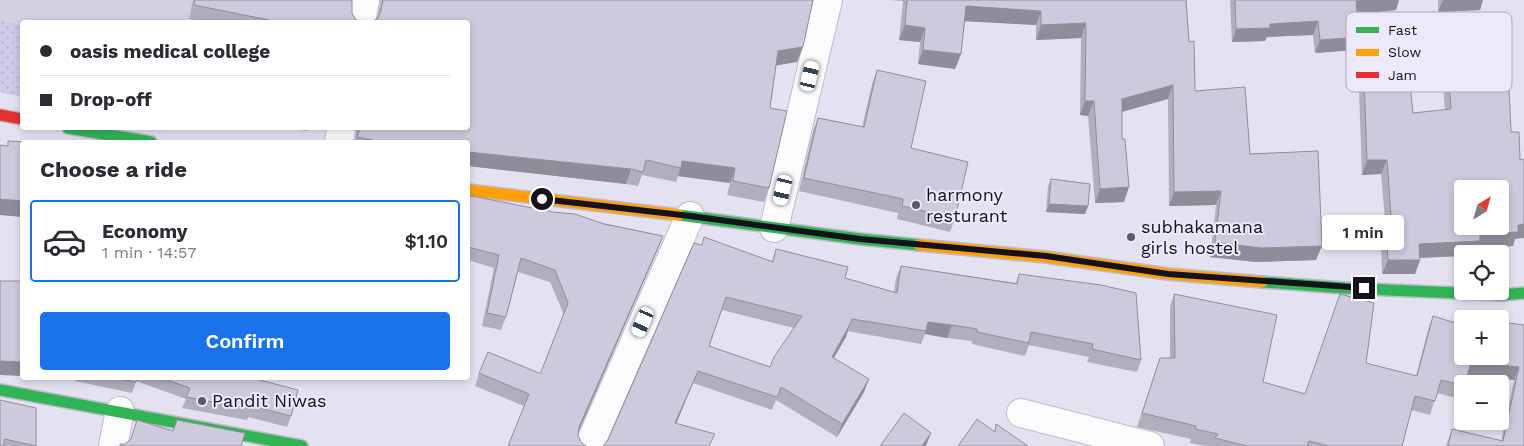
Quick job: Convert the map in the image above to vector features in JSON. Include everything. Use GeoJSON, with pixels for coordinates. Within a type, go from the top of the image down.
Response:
{"type":"FeatureCollection","features":[{"type":"Feature","properties":{"kind":"street"},"geometry":{"type":"LineString","coordinates":[[361,20],[365,0]]}},
{"type":"Feature","properties":{"kind":"street"},"geometry":{"type":"LineString","coordinates":[[774,228],[828,0]]}},
{"type":"Feature","properties":{"kind":"street"},"geometry":{"type":"LineString","coordinates":[[0,115],[20,119]]}},
{"type":"Feature","properties":{"kind":"street"},"geometry":{"type":"LineString","coordinates":[[80,130],[139,140]]}},
{"type":"Feature","properties":{"kind":"street"},"geometry":{"type":"LineString","coordinates":[[470,190],[690,216],[860,239],[1046,256],[1168,274],[1344,288],[1502,294],[1524,293]]}},
{"type":"Feature","properties":{"kind":"street"},"geometry":{"type":"LineString","coordinates":[[589,446],[690,216]]}},
{"type":"Feature","properties":{"kind":"street"},"geometry":{"type":"LineString","coordinates":[[0,390],[302,446]]}},
{"type":"Feature","properties":{"kind":"street"},"geometry":{"type":"LineString","coordinates":[[113,446],[120,411]]}},
{"type":"Feature","properties":{"kind":"street"},"geometry":{"type":"LineString","coordinates":[[1021,413],[1150,446]]}},
{"type":"Feature","properties":{"kind":"shaded area"},"geometry":{"type":"Polygon","coordinates":[[[0,0],[230,0],[230,20],[20,20],[20,25],[0,20],[0,0]]]}},
{"type":"Feature","properties":{"kind":"shaded area"},"geometry":{"type":"Polygon","coordinates":[[[0,20],[20,25],[20,97],[0,92],[0,20]]]}},
{"type":"Feature","properties":{"kind":"building"},"geometry":{"type":"Polygon","coordinates":[[[195,0],[352,0],[352,13],[356,20],[269,20],[194,5],[195,0]]]}},
{"type":"Feature","properties":{"kind":"building"},"geometry":{"type":"Polygon","coordinates":[[[383,0],[813,0],[803,47],[778,51],[770,108],[787,111],[769,188],[733,181],[735,168],[682,161],[681,168],[646,160],[643,172],[631,169],[470,152],[470,140],[372,140],[357,137],[359,130],[470,130],[470,20],[375,20],[381,11],[383,0]]]}},
{"type":"Feature","properties":{"kind":"building"},"geometry":{"type":"Polygon","coordinates":[[[907,0],[1186,0],[1189,42],[1194,41],[1195,91],[1245,87],[1250,154],[1318,151],[1322,246],[1261,248],[1215,242],[1221,191],[1174,192],[1173,85],[1122,99],[1122,139],[1125,139],[1129,187],[1100,189],[1094,101],[1085,101],[1086,23],[1041,25],[1041,11],[966,6],[961,54],[923,50],[925,28],[905,25],[907,0]]]}},
{"type":"Feature","properties":{"kind":"building"},"geometry":{"type":"Polygon","coordinates":[[[1235,0],[1368,0],[1356,1],[1357,12],[1346,12],[1346,38],[1320,40],[1318,21],[1270,24],[1270,28],[1236,29],[1235,0]]]}},
{"type":"Feature","properties":{"kind":"building"},"geometry":{"type":"Polygon","coordinates":[[[877,70],[926,81],[911,148],[968,162],[955,218],[902,206],[903,199],[804,178],[818,118],[864,127],[877,70]]]}},
{"type":"Feature","properties":{"kind":"building"},"geometry":{"type":"Polygon","coordinates":[[[1365,92],[1411,92],[1413,113],[1451,109],[1450,92],[1509,92],[1511,132],[1519,132],[1520,160],[1524,159],[1524,224],[1518,225],[1518,232],[1509,232],[1509,180],[1454,180],[1454,235],[1480,235],[1480,241],[1419,244],[1420,260],[1388,260],[1386,228],[1392,228],[1387,160],[1367,160],[1365,92]]]}},
{"type":"Feature","properties":{"kind":"building"},"geometry":{"type":"Polygon","coordinates":[[[8,141],[20,142],[20,201],[0,199],[0,145],[8,146],[8,141]]]}},
{"type":"Feature","properties":{"kind":"building"},"geometry":{"type":"Polygon","coordinates":[[[1051,179],[1090,184],[1088,206],[1049,204],[1051,179]]]}},
{"type":"Feature","properties":{"kind":"building"},"geometry":{"type":"Polygon","coordinates":[[[470,196],[532,208],[533,206],[552,212],[575,214],[604,224],[663,236],[579,427],[578,435],[581,442],[586,446],[508,446],[529,394],[479,373],[488,352],[539,373],[541,372],[568,303],[555,270],[521,258],[506,317],[487,313],[499,255],[470,248],[470,196]]]}},
{"type":"Feature","properties":{"kind":"building"},"geometry":{"type":"Polygon","coordinates":[[[704,237],[773,262],[776,249],[848,267],[845,278],[897,293],[901,266],[1017,284],[1019,274],[1101,285],[1136,293],[1141,360],[1092,349],[1093,344],[1031,332],[1029,343],[977,332],[977,329],[952,325],[928,322],[926,331],[852,319],[832,357],[869,379],[842,424],[781,387],[777,397],[698,371],[675,423],[715,434],[709,446],[603,446],[608,440],[694,243],[702,245],[704,237]],[[726,297],[709,346],[770,367],[774,357],[802,316],[726,297]]]}},
{"type":"Feature","properties":{"kind":"building"},"geometry":{"type":"Polygon","coordinates":[[[0,281],[20,281],[20,362],[0,361],[0,281]]]}},
{"type":"Feature","properties":{"kind":"building"},"geometry":{"type":"Polygon","coordinates":[[[1174,294],[1277,315],[1263,382],[1305,394],[1340,294],[1374,303],[1366,363],[1417,376],[1433,316],[1454,323],[1454,365],[1470,365],[1467,375],[1454,375],[1454,383],[1441,380],[1435,401],[1415,396],[1402,446],[1328,446],[1309,441],[1307,446],[1247,446],[1215,438],[1218,434],[1195,429],[1196,426],[1142,413],[1160,358],[1175,358],[1174,294]]]}},
{"type":"Feature","properties":{"kind":"building"},"geometry":{"type":"Polygon","coordinates":[[[1509,323],[1524,325],[1524,446],[1448,446],[1452,429],[1503,441],[1505,430],[1509,430],[1509,413],[1519,367],[1500,365],[1509,365],[1509,323]]]}},
{"type":"Feature","properties":{"kind":"building"},"geometry":{"type":"Polygon","coordinates":[[[167,380],[260,380],[298,390],[291,416],[252,406],[251,409],[186,397],[190,388],[167,380]]]}},
{"type":"Feature","properties":{"kind":"building"},"geometry":{"type":"Polygon","coordinates":[[[0,400],[36,408],[36,446],[5,439],[3,446],[0,446],[0,400]]]}},
{"type":"Feature","properties":{"kind":"building"},"geometry":{"type":"Polygon","coordinates":[[[904,413],[931,433],[922,446],[880,446],[904,413]]]}},
{"type":"Feature","properties":{"kind":"building"},"geometry":{"type":"Polygon","coordinates":[[[977,419],[995,432],[996,424],[1028,446],[958,446],[977,419]]]}},
{"type":"Feature","properties":{"kind":"building"},"geometry":{"type":"Polygon","coordinates":[[[137,420],[173,431],[177,420],[245,433],[241,446],[120,446],[120,444],[125,444],[131,439],[137,420]]]}},
{"type":"Feature","properties":{"kind":"traffic: fast"},"geometry":{"type":"LineString","coordinates":[[80,130],[139,140]]}},
{"type":"Feature","properties":{"kind":"traffic: fast"},"geometry":{"type":"LineString","coordinates":[[679,215],[919,245]]}},
{"type":"Feature","properties":{"kind":"traffic: fast"},"geometry":{"type":"LineString","coordinates":[[1262,282],[1344,288],[1502,295],[1524,293]]}},
{"type":"Feature","properties":{"kind":"traffic: fast"},"geometry":{"type":"LineString","coordinates":[[0,390],[302,446]]}},
{"type":"Feature","properties":{"kind":"traffic: slow"},"geometry":{"type":"LineString","coordinates":[[470,190],[679,215]]}},
{"type":"Feature","properties":{"kind":"traffic: slow"},"geometry":{"type":"LineString","coordinates":[[919,245],[1046,257],[1168,274],[1262,282]]}},
{"type":"Feature","properties":{"kind":"traffic: jam"},"geometry":{"type":"LineString","coordinates":[[0,115],[20,119]]}},
{"type":"Feature","properties":{"kind":"place","name":"harmony resturant"},"geometry":{"type":"Point","coordinates":[916,205]}},
{"type":"Feature","properties":{"kind":"place","name":"subhakamana girls hostel"},"geometry":{"type":"Point","coordinates":[1131,237]}},
{"type":"Feature","properties":{"kind":"place","name":"Pandit Niwas"},"geometry":{"type":"Point","coordinates":[202,401]}},
{"type":"Feature","properties":{"kind":"route"},"geometry":{"type":"LineString","coordinates":[[542,199],[690,216],[860,239],[1046,256],[1168,274],[1364,288]]}}]}
